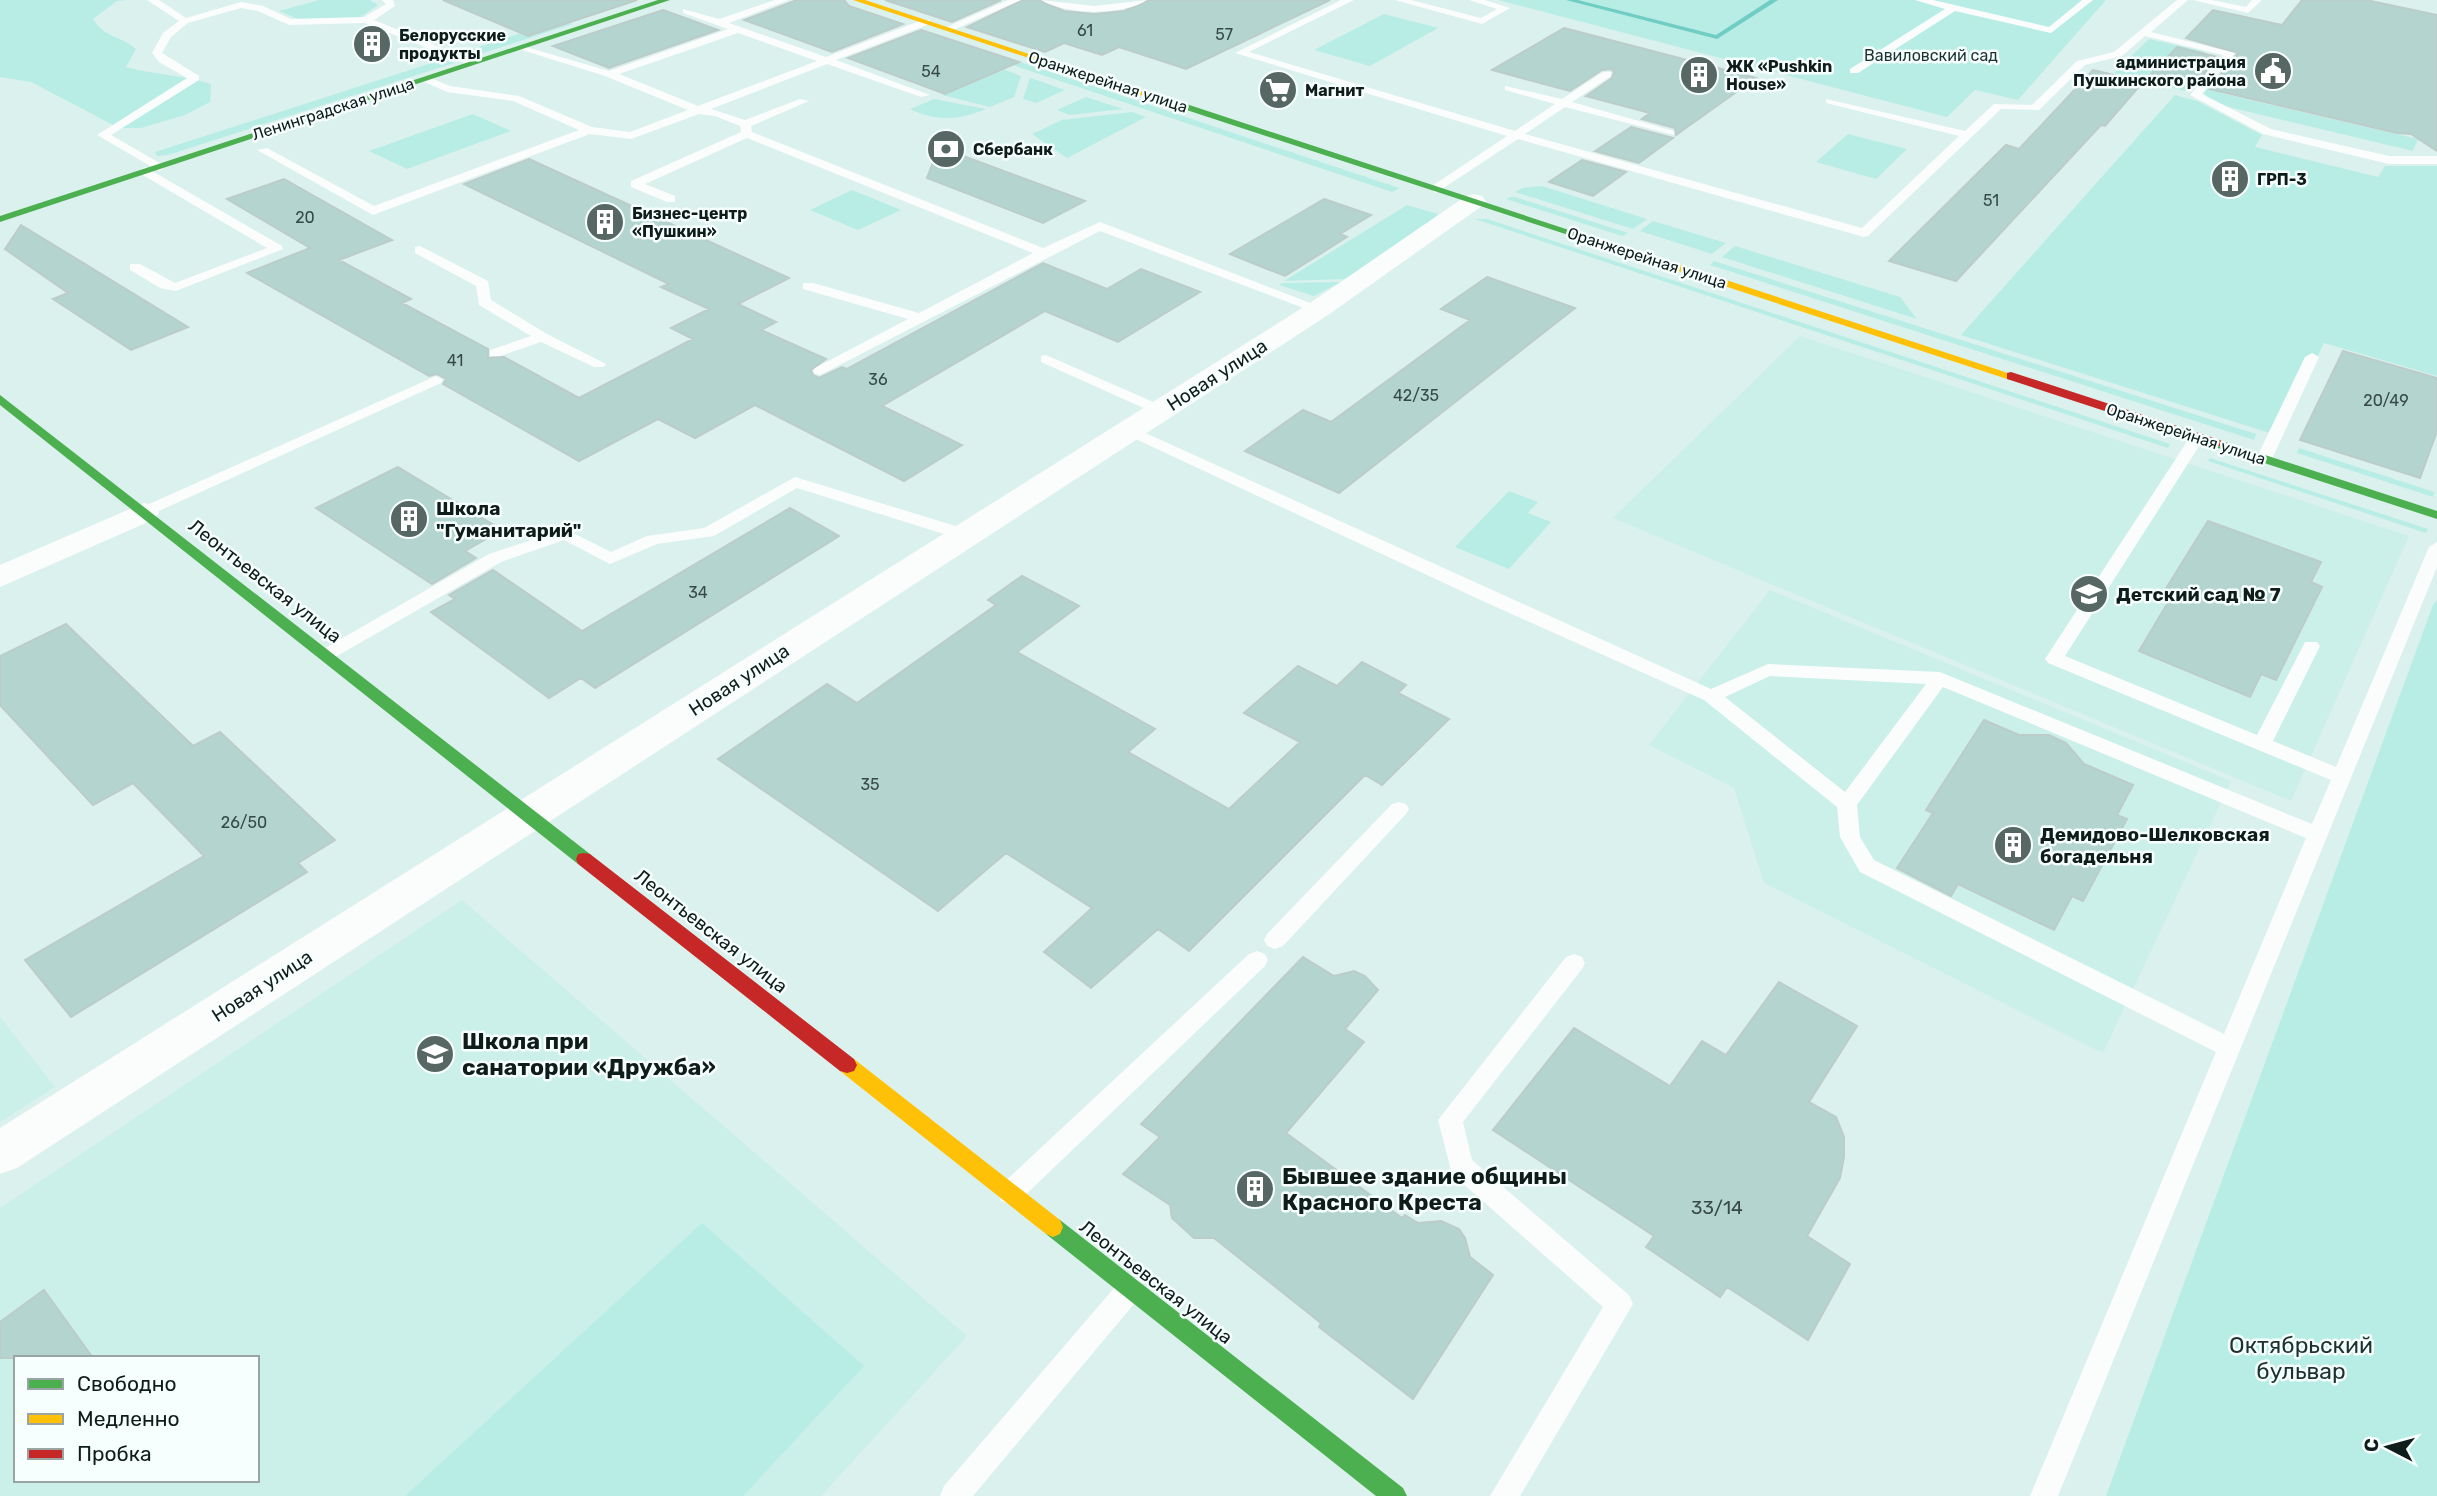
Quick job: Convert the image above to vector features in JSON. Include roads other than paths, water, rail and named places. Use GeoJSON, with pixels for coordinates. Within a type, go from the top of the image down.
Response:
{"type":"FeatureCollection","features":[{"type":"Feature","properties":{"kind":"street","name":"Ленинградская улица"},"geometry":{"type":"LineString","coordinates":[[0,219],[666,0]]}},
{"type":"Feature","properties":{"kind":"street","name":"Оранжерейная улица"},"geometry":{"type":"LineString","coordinates":[[858,0],[2437,516]]}},
{"type":"Feature","properties":{"kind":"street","name":"Новая улица"},"geometry":{"type":"LineString","coordinates":[[0,1153],[1162,411],[1319,309],[1474,201]]}},
{"type":"Feature","properties":{"kind":"street","name":"Леонтьевская улица"},"geometry":{"type":"LineString","coordinates":[[0,399],[1395,1496]]}},
{"type":"Feature","properties":{"kind":"street"},"geometry":{"type":"LineString","coordinates":[[0,577],[144,512]]}},
{"type":"Feature","properties":{"kind":"lane"},"geometry":{"type":"LineString","coordinates":[[152,0],[184,21]]}},
{"type":"Feature","properties":{"kind":"lane"},"geometry":{"type":"LineString","coordinates":[[135,267],[165,285],[176,287],[277,249],[103,135],[195,78],[163,60],[157,52],[167,35],[184,21],[242,5],[260,8],[289,22],[348,22],[366,20],[391,4],[387,0]]}},
{"type":"Feature","properties":{"kind":"lane"},"geometry":{"type":"LineString","coordinates":[[718,23],[784,0]]}},
{"type":"Feature","properties":{"kind":"lane"},"geometry":{"type":"LineString","coordinates":[[947,29],[1016,0]]}},
{"type":"Feature","properties":{"kind":"lane"},"geometry":{"type":"LineString","coordinates":[[1046,0],[1089,10],[1120,8],[1142,0]]}},
{"type":"Feature","properties":{"kind":"lane"},"geometry":{"type":"LineString","coordinates":[[1349,0],[1240,53],[1516,135],[1864,233],[1998,106],[2035,108],[2081,63],[2118,54],[2183,0]]}},
{"type":"Feature","properties":{"kind":"lane"},"geometry":{"type":"LineString","coordinates":[[1400,0],[1482,21],[1505,8],[1474,0]]}},
{"type":"Feature","properties":{"kind":"lane"},"geometry":{"type":"LineString","coordinates":[[1920,0],[2051,30],[2088,0]]}},
{"type":"Feature","properties":{"kind":"lane"},"geometry":{"type":"LineString","coordinates":[[2198,0],[2248,10],[2257,0]]}},
{"type":"Feature","properties":{"kind":"lane"},"geometry":{"type":"LineString","coordinates":[[1854,71],[1954,8]]}},
{"type":"Feature","properties":{"kind":"lane"},"geometry":{"type":"LineString","coordinates":[[686,11],[925,96]]}},
{"type":"Feature","properties":{"kind":"lane"},"geometry":{"type":"LineString","coordinates":[[366,20],[473,63]]}},
{"type":"Feature","properties":{"kind":"lane"},"geometry":{"type":"LineString","coordinates":[[426,79],[447,89],[515,98],[589,130],[631,135],[926,22]]}},
{"type":"Feature","properties":{"kind":"lane"},"geometry":{"type":"LineString","coordinates":[[609,74],[736,30]]}},
{"type":"Feature","properties":{"kind":"lane"},"geometry":{"type":"LineString","coordinates":[[2144,33],[2230,53],[2195,95],[2267,132],[2389,160],[2437,160]]}},
{"type":"Feature","properties":{"kind":"lane"},"geometry":{"type":"LineString","coordinates":[[523,47],[609,74],[697,110],[717,113],[746,129],[1044,253]]}},
{"type":"Feature","properties":{"kind":"lane"},"geometry":{"type":"LineString","coordinates":[[1436,189],[1607,74]]}},
{"type":"Feature","properties":{"kind":"lane"},"geometry":{"type":"LineString","coordinates":[[1509,88],[1670,133]]}},
{"type":"Feature","properties":{"kind":"lane"},"geometry":{"type":"LineString","coordinates":[[1829,101],[1968,135]]}},
{"type":"Feature","properties":{"kind":"lane"},"geometry":{"type":"LineString","coordinates":[[670,200],[635,184],[804,102]]}},
{"type":"Feature","properties":{"kind":"lane"},"geometry":{"type":"LineString","coordinates":[[263,150],[373,211],[589,130]]}},
{"type":"Feature","properties":{"kind":"lane"},"geometry":{"type":"LineString","coordinates":[[820,371],[1100,226],[1319,309]]}},
{"type":"Feature","properties":{"kind":"lane"},"geometry":{"type":"LineString","coordinates":[[420,250],[483,284],[484,302],[542,337],[599,364]]}},
{"type":"Feature","properties":{"kind":"lane"},"geometry":{"type":"LineString","coordinates":[[808,286],[836,297],[886,305],[919,318]]}},
{"type":"Feature","properties":{"kind":"lane"},"geometry":{"type":"LineString","coordinates":[[495,353],[542,337]]}},
{"type":"Feature","properties":{"kind":"lane"},"geometry":{"type":"LineString","coordinates":[[2264,459],[2312,357]]}},
{"type":"Feature","properties":{"kind":"lane"},"geometry":{"type":"LineString","coordinates":[[1046,359],[1162,411]]}},
{"type":"Feature","properties":{"kind":"lane"},"geometry":{"type":"LineString","coordinates":[[144,512],[436,380]]}},
{"type":"Feature","properties":{"kind":"lane"},"geometry":{"type":"LineString","coordinates":[[1130,431],[1493,599],[1711,696],[1847,804]]}},
{"type":"Feature","properties":{"kind":"lane"},"geometry":{"type":"LineString","coordinates":[[2197,437],[2054,659],[2342,777]]}},
{"type":"Feature","properties":{"kind":"lane"},"geometry":{"type":"LineString","coordinates":[[326,656],[495,558],[565,534],[610,559],[653,540],[708,532],[795,482],[966,535]]}},
{"type":"Feature","properties":{"kind":"lane"},"geometry":{"type":"LineString","coordinates":[[2044,1496],[2437,547]]}},
{"type":"Feature","properties":{"kind":"lane"},"geometry":{"type":"LineString","coordinates":[[2262,744],[2311,646]]}},
{"type":"Feature","properties":{"kind":"lane"},"geometry":{"type":"LineString","coordinates":[[1711,696],[1768,670],[1940,678],[2319,835]]}},
{"type":"Feature","properties":{"kind":"lane"},"geometry":{"type":"LineString","coordinates":[[1940,678],[1847,804],[1846,827],[1850,843],[1867,866],[2230,1048]]}},
{"type":"Feature","properties":{"kind":"lane"},"geometry":{"type":"LineString","coordinates":[[1275,940],[1399,809]]}},
{"type":"Feature","properties":{"kind":"lane"},"geometry":{"type":"LineString","coordinates":[[1010,1193],[1257,960]]}},
{"type":"Feature","properties":{"kind":"lane"},"geometry":{"type":"LineString","coordinates":[[1504,1496],[1620,1304],[1461,1166],[1450,1120],[1574,962]]}},
{"type":"Feature","properties":{"kind":"lane"},"geometry":{"type":"LineString","coordinates":[[954,1496],[1131,1288]]}},
{"type":"Feature","properties":{"kind":"waterway"},"geometry":{"type":"LineString","coordinates":[[1570,0],[1717,37],[1775,0]]}},
{"type":"Feature","properties":{"kind":"place","name":"Белорусские продукты"},"geometry":{"type":"Point","coordinates":[372,44]}},
{"type":"Feature","properties":{"kind":"place","name":"администрация Пушкинского района"},"geometry":{"type":"Point","coordinates":[2273,71]}},
{"type":"Feature","properties":{"kind":"place","name":"ЖК «Pushkin House»"},"geometry":{"type":"Point","coordinates":[1699,75]}},
{"type":"Feature","properties":{"kind":"place","name":"Магнит"},"geometry":{"type":"Point","coordinates":[1278,90]}},
{"type":"Feature","properties":{"kind":"place","name":"Сбербанк"},"geometry":{"type":"Point","coordinates":[946,149]}},
{"type":"Feature","properties":{"kind":"place","name":"ГРП-3"},"geometry":{"type":"Point","coordinates":[2230,179]}},
{"type":"Feature","properties":{"kind":"place","name":"Бизнес-центр «Пушкин»"},"geometry":{"type":"Point","coordinates":[605,222]}},
{"type":"Feature","properties":{"kind":"place","name":"Школа \"Гуманитарий\""},"geometry":{"type":"Point","coordinates":[409,519]}},
{"type":"Feature","properties":{"kind":"place","name":"Детский сад № 7"},"geometry":{"type":"Point","coordinates":[2089,594]}},
{"type":"Feature","properties":{"kind":"place","name":"Демидово-Шелковская богадельня"},"geometry":{"type":"Point","coordinates":[2013,845]}},
{"type":"Feature","properties":{"kind":"place","name":"Школа при санатории «Дружба»"},"geometry":{"type":"Point","coordinates":[435,1054]}},
{"type":"Feature","properties":{"kind":"place","name":"Бывшее здание общины Красного Креста"},"geometry":{"type":"Point","coordinates":[1255,1189]}},
{"type":"Feature","properties":{"kind":"park label","name":"Вавиловский сад"},"geometry":{"type":"Point","coordinates":[1931,55]}},
{"type":"Feature","properties":{"kind":"park label","name":"Октябрьский бульвар"},"geometry":{"type":"Point","coordinates":[2301,1358]}}]}
